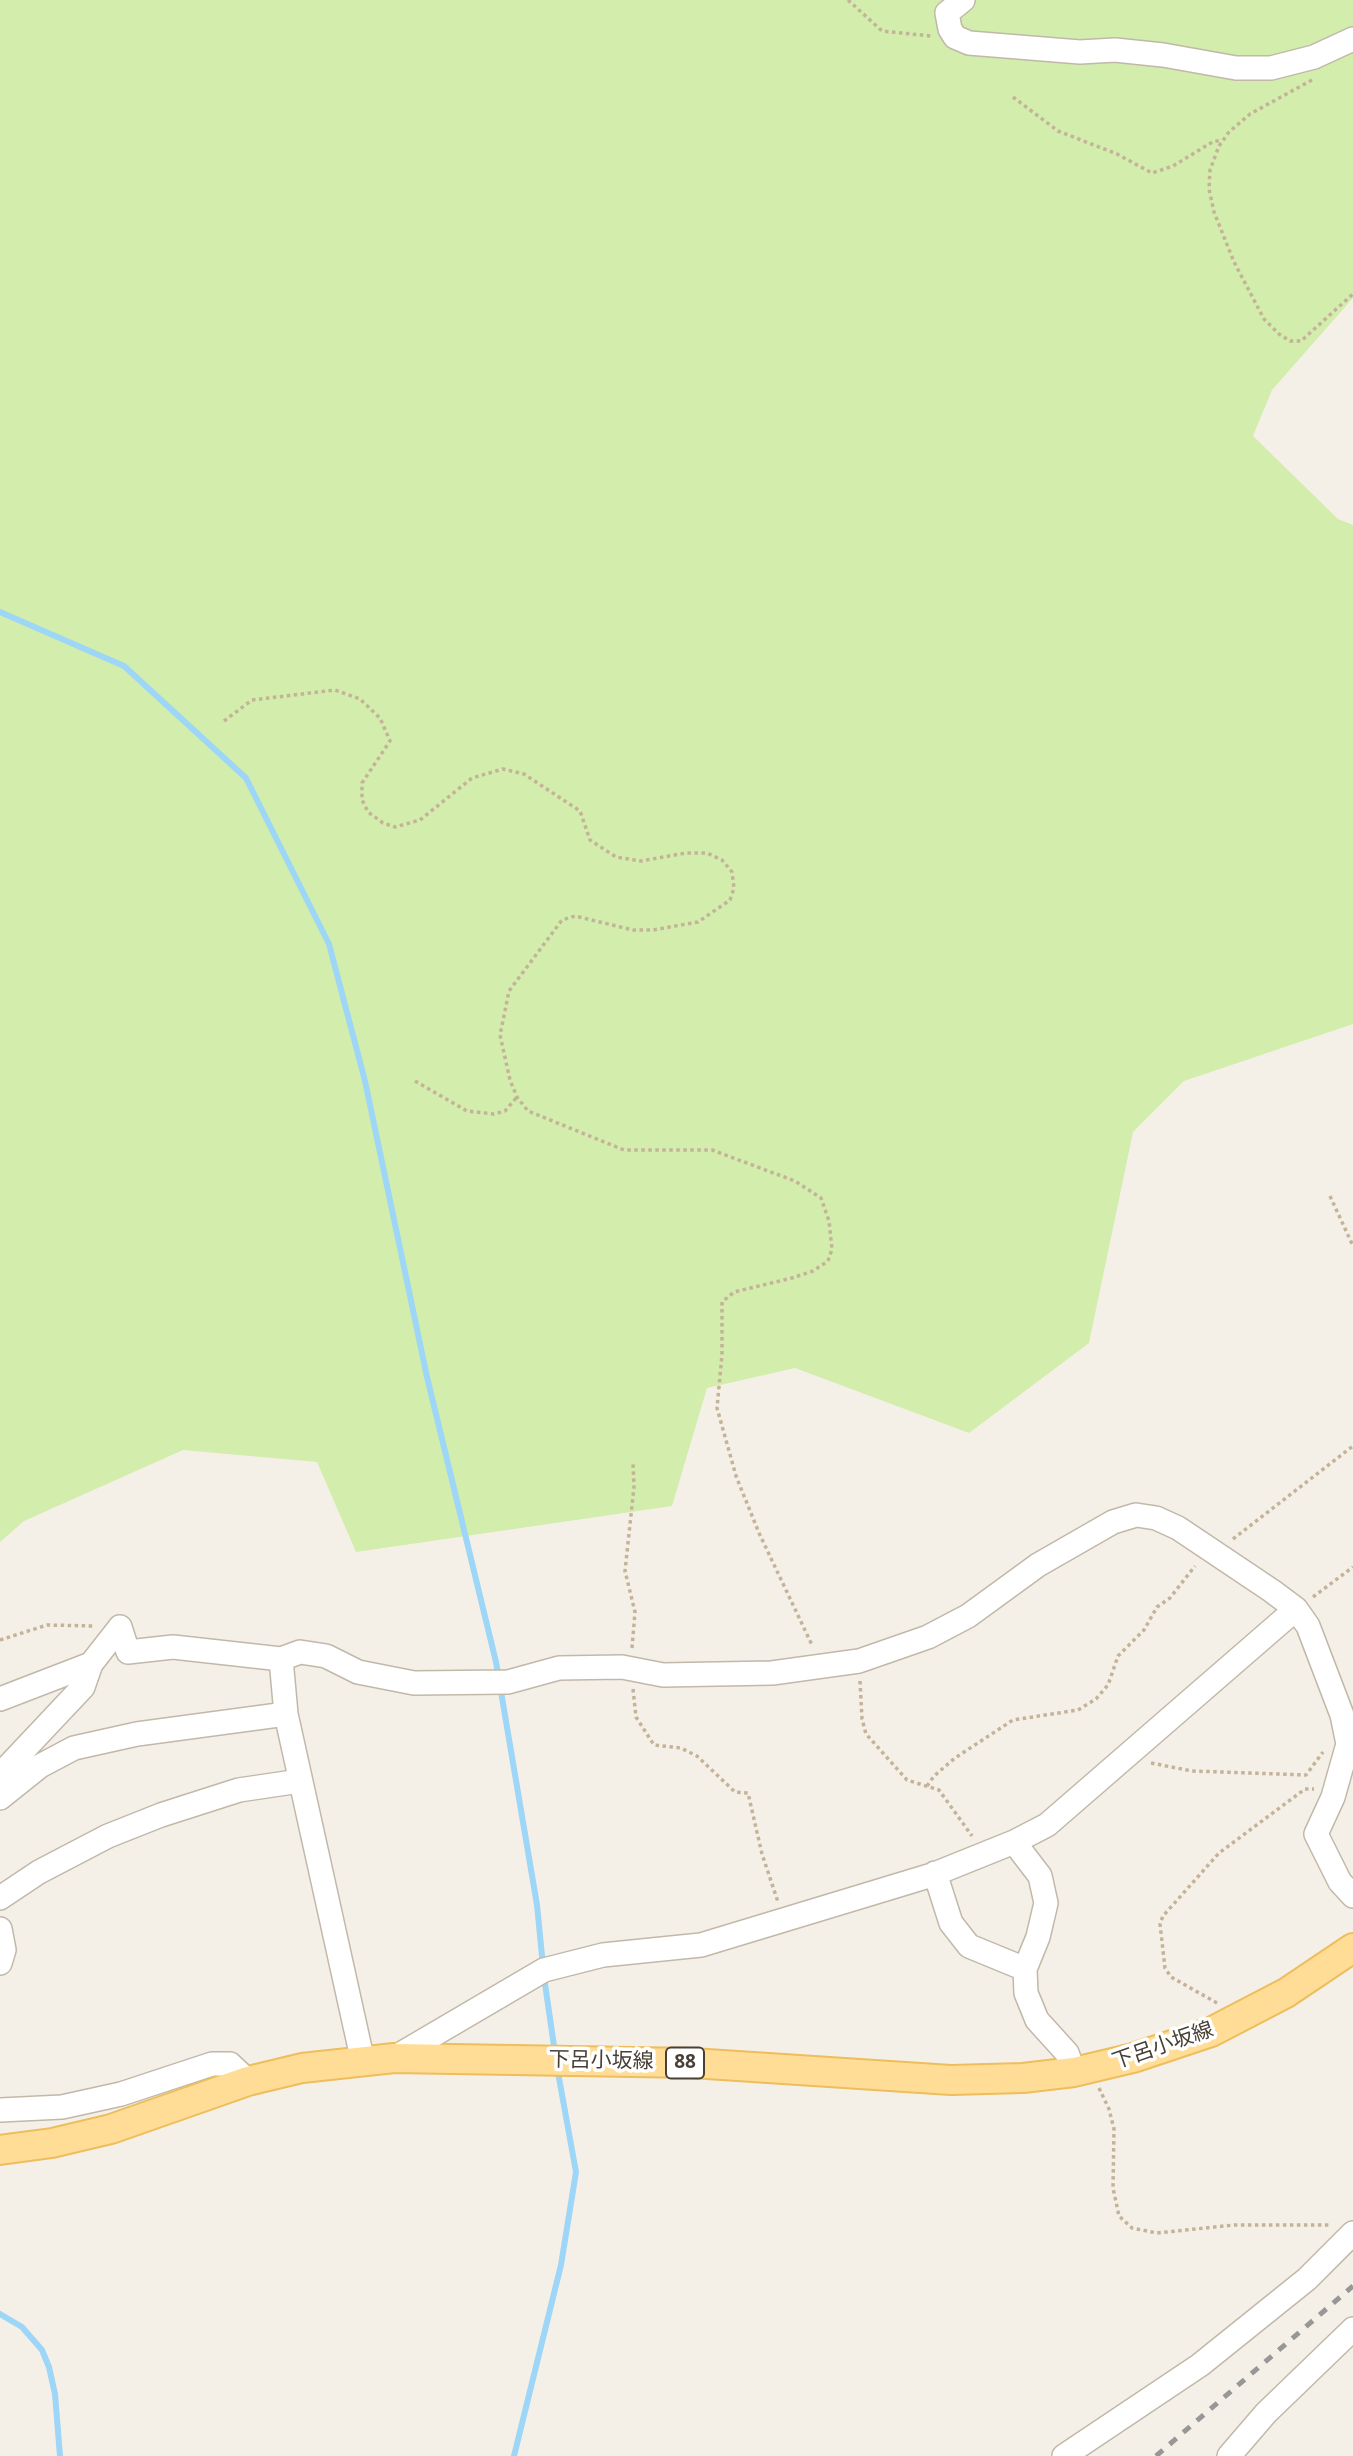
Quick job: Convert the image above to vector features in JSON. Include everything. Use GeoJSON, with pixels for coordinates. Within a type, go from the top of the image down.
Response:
{"type":"FeatureCollection","features":[{"type":"Feature","properties":{"kind":"main road","name":"下呂小坂線"},"geometry":{"type":"LineString","coordinates":[[0,2150],[52,2143],[111,2129],[248,2081],[302,2068],[394,2058],[692,2063],[951,2080],[1023,2078],[1085,2070],[1177,2044],[1229,2023],[1286,1993],[1353,1948]]}},
{"type":"Feature","properties":{"kind":"street"},"geometry":{"type":"LineString","coordinates":[[963,0],[947,13],[950,29],[955,37],[969,43],[1080,52],[1115,50],[1163,55],[1236,68],[1271,68],[1314,57],[1353,39]]}},
{"type":"Feature","properties":{"kind":"street"},"geometry":{"type":"LineString","coordinates":[[120,1627],[128,1652],[173,1647],[281,1659],[300,1652],[326,1656],[358,1672],[414,1684],[499,1683],[559,1668],[631,1669],[671,1675],[772,1673],[859,1661],[928,1637],[968,1616],[1038,1565],[1113,1521],[1136,1516],[1156,1518],[1296,1609],[1318,1648],[1344,1723],[1348,1744],[1333,1797],[1316,1834],[1340,1882],[1353,1896]]}},
{"type":"Feature","properties":{"kind":"street"},"geometry":{"type":"LineString","coordinates":[[394,2058],[544,1970],[603,1955],[701,1945],[935,1873],[1014,1842],[1046,1825],[1296,1609]]}},
{"type":"Feature","properties":{"kind":"street"},"geometry":{"type":"LineString","coordinates":[[0,1774],[83,1687],[91,1664],[120,1627]]}},
{"type":"Feature","properties":{"kind":"street"},"geometry":{"type":"LineString","coordinates":[[281,1659],[286,1714],[363,2062]]}},
{"type":"Feature","properties":{"kind":"street"},"geometry":{"type":"LineString","coordinates":[[0,1699],[91,1664]]}},
{"type":"Feature","properties":{"kind":"street"},"geometry":{"type":"LineString","coordinates":[[0,1798],[40,1766],[74,1748],[137,1734],[286,1714]]}},
{"type":"Feature","properties":{"kind":"street"},"geometry":{"type":"LineString","coordinates":[[0,1898],[39,1872],[161,1815],[239,1790],[300,1782]]}},
{"type":"Feature","properties":{"kind":"street"},"geometry":{"type":"LineString","coordinates":[[1014,1842],[1040,1876],[1046,1903],[1025,1969],[1029,2004],[1037,2020],[1085,2070]]}},
{"type":"Feature","properties":{"kind":"street"},"geometry":{"type":"LineString","coordinates":[[935,1873],[951,1923],[961,1937],[987,1955],[1025,1969]]}},
{"type":"Feature","properties":{"kind":"street"},"geometry":{"type":"LineString","coordinates":[[0,1929],[4,1950],[0,1963]]}},
{"type":"Feature","properties":{"kind":"street"},"geometry":{"type":"LineString","coordinates":[[0,2110],[62,2107],[121,2094],[212,2064],[230,2064],[248,2081]]}},
{"type":"Feature","properties":{"kind":"street"},"geometry":{"type":"LineString","coordinates":[[1064,2456],[1200,2365],[1307,2279],[1352,2233]]}},
{"type":"Feature","properties":{"kind":"street"},"geometry":{"type":"LineString","coordinates":[[1229,2456],[1266,2413],[1353,2329]]}},
{"type":"Feature","properties":{"kind":"path"},"geometry":{"type":"LineString","coordinates":[[848,0],[888,34],[930,36],[950,29]]}},
{"type":"Feature","properties":{"kind":"path"},"geometry":{"type":"LineString","coordinates":[[1314,79],[1250,114],[1222,141],[1210,170],[1209,189],[1213,212],[1234,262],[1264,319],[1290,341],[1301,341],[1353,294]]}},
{"type":"Feature","properties":{"kind":"path"},"geometry":{"type":"LineString","coordinates":[[1013,97],[1058,131],[1117,154],[1152,173],[1173,166],[1214,141],[1222,141]]}},
{"type":"Feature","properties":{"kind":"path"},"geometry":{"type":"LineString","coordinates":[[224,721],[252,700],[335,690],[360,699],[380,718],[390,741],[362,783],[362,800],[368,811],[383,823],[395,827],[419,820],[472,778],[503,769],[524,774],[580,811],[590,840],[616,857],[641,860],[707,853],[722,860],[732,872],[734,888],[730,900],[698,922],[643,930],[575,916],[562,920],[509,990],[500,1035],[517,1097],[528,1111],[624,1150],[712,1150],[795,1181],[821,1198],[830,1222],[832,1249],[828,1261],[813,1271],[792,1278],[734,1292],[722,1302],[723,1355],[717,1408],[736,1476],[759,1533],[822,1666]]}},
{"type":"Feature","properties":{"kind":"path"},"geometry":{"type":"LineString","coordinates":[[415,1081],[467,1111],[494,1114],[505,1111],[517,1097]]}},
{"type":"Feature","properties":{"kind":"path"},"geometry":{"type":"LineString","coordinates":[[1330,1196],[1353,1246]]}},
{"type":"Feature","properties":{"kind":"path"},"geometry":{"type":"LineString","coordinates":[[928,1786],[934,1776],[955,1758],[1013,1720],[1078,1710],[1096,1699],[1108,1685],[1118,1656],[1144,1630],[1157,1607],[1170,1598],[1187,1574],[1353,1446]]}},
{"type":"Feature","properties":{"kind":"path"},"geometry":{"type":"LineString","coordinates":[[633,1463],[634,1487],[625,1571],[635,1612],[631,1669],[636,1717],[654,1745],[681,1748],[697,1756],[735,1792],[742,1790],[748,1793],[762,1854],[784,1920]]}},
{"type":"Feature","properties":{"kind":"path"},"geometry":{"type":"LineString","coordinates":[[1296,1609],[1353,1567]]}},
{"type":"Feature","properties":{"kind":"path"},"geometry":{"type":"LineString","coordinates":[[0,1640],[47,1625],[120,1627]]}},
{"type":"Feature","properties":{"kind":"path"},"geometry":{"type":"LineString","coordinates":[[859,1661],[862,1719],[866,1734],[907,1780],[939,1790],[967,1833],[983,1841],[990,1852]]}},
{"type":"Feature","properties":{"kind":"path"},"geometry":{"type":"LineString","coordinates":[[1125,1758],[1192,1771],[1306,1775],[1344,1723]]}},
{"type":"Feature","properties":{"kind":"path"},"geometry":{"type":"LineString","coordinates":[[1229,2023],[1213,1998],[1171,1977],[1165,1968],[1160,1924],[1163,1916],[1219,1853],[1305,1789],[1312,1788],[1333,1797]]}},
{"type":"Feature","properties":{"kind":"path"},"geometry":{"type":"LineString","coordinates":[[1085,2070],[1109,2109],[1114,2129],[1113,2188],[1119,2216],[1132,2228],[1157,2233],[1234,2225],[1330,2225],[1345,2227],[1352,2233]]}},
{"type":"Feature","properties":{"kind":"green space"},"geometry":{"type":"Polygon","coordinates":[[[0,0],[1353,0],[1353,298],[1272,390],[1253,436],[1338,519],[1353,525],[1353,1024],[1184,1081],[1133,1132],[1089,1343],[969,1433],[795,1368],[707,1388],[672,1506],[356,1552],[317,1462],[183,1450],[24,1521],[0,1542],[0,0]]]}},
{"type":"Feature","properties":{"kind":"waterway"},"geometry":{"type":"LineString","coordinates":[[0,612],[124,666],[246,778],[329,944],[365,1081],[427,1377],[496,1662],[537,1905],[543,1966]]}},
{"type":"Feature","properties":{"kind":"waterway"},"geometry":{"type":"LineString","coordinates":[[544,1977],[555,2053]]}},
{"type":"Feature","properties":{"kind":"waterway"},"geometry":{"type":"LineString","coordinates":[[514,2456],[561,2265],[576,2172],[557,2067]]}},
{"type":"Feature","properties":{"kind":"waterway"},"geometry":{"type":"LineString","coordinates":[[0,2314],[22,2327],[42,2350],[55,2394],[60,2456]]}},
{"type":"Feature","properties":{"kind":"railway"},"geometry":{"type":"LineString","coordinates":[[1156,2456],[1353,2286]]}}]}
